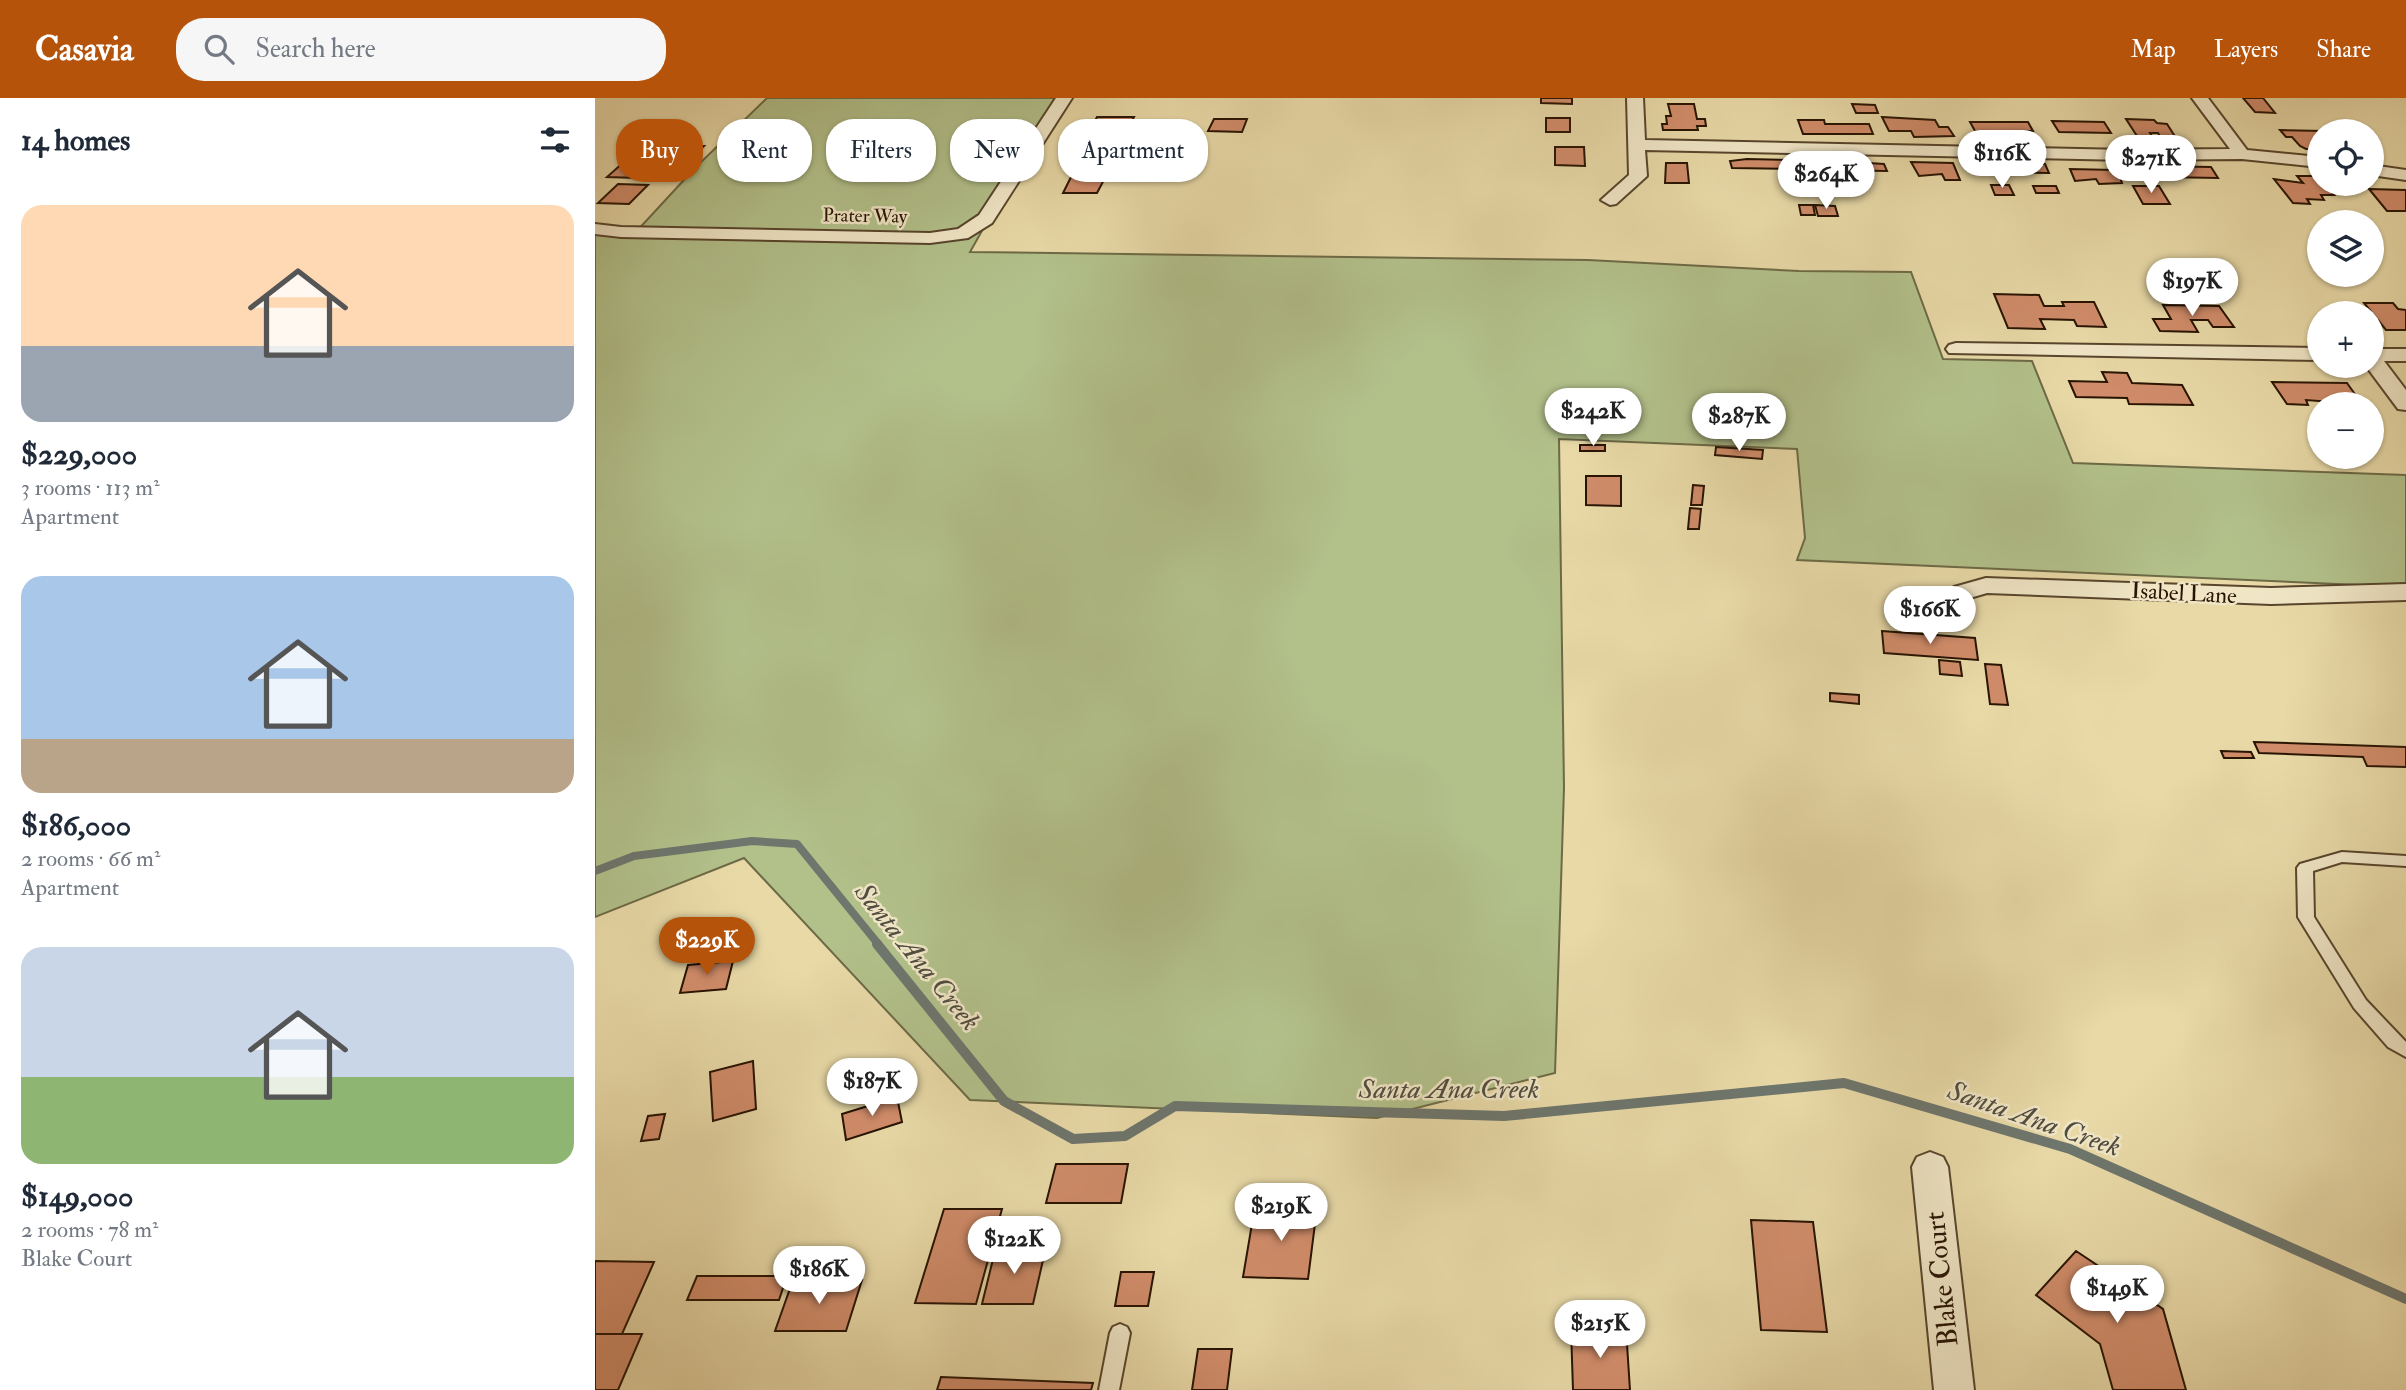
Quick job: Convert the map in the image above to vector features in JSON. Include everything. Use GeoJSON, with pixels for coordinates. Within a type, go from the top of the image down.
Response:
{"type":"FeatureCollection","features":[{"type":"Feature","properties":{"kind":"street","name":"Prater Way"},"geometry":{"type":"LineString","coordinates":[[595,229],[820,237],[930,238],[962,234],[986,219],[1064,98]]}},
{"type":"Feature","properties":{"kind":"street"},"geometry":{"type":"LineString","coordinates":[[1610,200],[1638,176],[1635,98]]}},
{"type":"Feature","properties":{"kind":"street"},"geometry":{"type":"LineString","coordinates":[[2200,98],[2242,154]]}},
{"type":"Feature","properties":{"kind":"street"},"geometry":{"type":"LineString","coordinates":[[1638,145],[2127,155],[2242,154],[2307,161]]}},
{"type":"Feature","properties":{"kind":"street"},"geometry":{"type":"LineString","coordinates":[[2384,172],[2406,175]]}},
{"type":"Feature","properties":{"kind":"street"},"geometry":{"type":"LineString","coordinates":[[1956,349],[2307,354]]}},
{"type":"Feature","properties":{"kind":"street"},"geometry":{"type":"LineString","coordinates":[[2384,356],[2406,355]]}},
{"type":"Feature","properties":{"kind":"street"},"geometry":{"type":"LineString","coordinates":[[2384,374],[2406,404]]}},
{"type":"Feature","properties":{"kind":"street","name":"Isabel Lane"},"geometry":{"type":"LineString","coordinates":[[1963,592],[1986,585],[2271,596],[2406,592]]}},
{"type":"Feature","properties":{"kind":"street","name":"Blake Court"},"geometry":{"type":"LineString","coordinates":[[1930,1167],[1954,1390]]}},
{"type":"Feature","properties":{"kind":"lane"},"geometry":{"type":"LineString","coordinates":[[2406,861],[2341,857],[2305,867],[2305,880],[2306,917],[2360,1004],[2394,1042],[2406,1051]]}},
{"type":"Feature","properties":{"kind":"lane"},"geometry":{"type":"LineString","coordinates":[[1109,1390],[1119,1333]]}},
{"type":"Feature","properties":{"kind":"green space"},"geometry":{"type":"Polygon","coordinates":[[[767,98],[1057,98],[1044,121],[950,119],[950,182],[1010,182],[970,252],[1588,260],[1799,271],[1911,272],[1943,359],[2032,361],[2073,463],[2406,475],[2406,587],[1797,560],[1805,538],[1797,449],[1559,439],[1564,788],[1555,1073],[1377,1118],[970,1100],[744,858],[595,917],[595,233],[635,233],[682,182],[703,182],[703,160],[717,147],[717,182],[812,182],[812,119],[745,119],[767,98]]]}},
{"type":"Feature","properties":{"kind":"building"},"geometry":{"type":"Polygon","coordinates":[[[1541,98],[1572,98],[1572,104],[1541,103],[1541,98]]]}},
{"type":"Feature","properties":{"kind":"building"},"geometry":{"type":"Polygon","coordinates":[[[2243,98],[2263,98],[2275,113],[2255,112],[2243,98]]]}},
{"type":"Feature","properties":{"kind":"building"},"geometry":{"type":"Polygon","coordinates":[[[1668,104],[1694,104],[1697,119],[1705,119],[1706,126],[1697,126],[1698,130],[1663,130],[1662,124],[1667,124],[1666,116],[1671,116],[1668,104]]]}},
{"type":"Feature","properties":{"kind":"building"},"geometry":{"type":"Polygon","coordinates":[[[1852,104],[1875,105],[1878,113],[1856,113],[1852,104]]]}},
{"type":"Feature","properties":{"kind":"building"},"geometry":{"type":"Polygon","coordinates":[[[1097,117],[1134,117],[1133,119],[1096,119],[1097,117]]]}},
{"type":"Feature","properties":{"kind":"building"},"geometry":{"type":"Polygon","coordinates":[[[1882,117],[1935,120],[1939,127],[1948,127],[1954,136],[1914,137],[1911,131],[1889,131],[1882,117]]]}},
{"type":"Feature","properties":{"kind":"building"},"geometry":{"type":"Polygon","coordinates":[[[1546,118],[1570,118],[1570,132],[1546,132],[1546,118]]]}},
{"type":"Feature","properties":{"kind":"building"},"geometry":{"type":"Polygon","coordinates":[[[1214,119],[1247,119],[1242,132],[1208,131],[1214,119]]]}},
{"type":"Feature","properties":{"kind":"building"},"geometry":{"type":"Polygon","coordinates":[[[2126,119],[2154,120],[2167,124],[2176,138],[2161,138],[2158,133],[2150,133],[2152,136],[2137,136],[2126,119]]]}},
{"type":"Feature","properties":{"kind":"building"},"geometry":{"type":"Polygon","coordinates":[[[1798,120],[1824,120],[1825,124],[1869,124],[1873,134],[1803,134],[1798,120]]]}},
{"type":"Feature","properties":{"kind":"building"},"geometry":{"type":"Polygon","coordinates":[[[2052,121],[2104,122],[2111,133],[2059,132],[2052,121]]]}},
{"type":"Feature","properties":{"kind":"building"},"geometry":{"type":"Polygon","coordinates":[[[1970,122],[2028,122],[2033,131],[2025,131],[2027,134],[1975,131],[1970,122]]]}},
{"type":"Feature","properties":{"kind":"building"},"geometry":{"type":"Polygon","coordinates":[[[2280,130],[2307,131],[2307,149],[2292,137],[2286,137],[2280,130]]]}},
{"type":"Feature","properties":{"kind":"building"},"geometry":{"type":"Polygon","coordinates":[[[1555,147],[1584,147],[1585,166],[1555,165],[1555,147]]]}},
{"type":"Feature","properties":{"kind":"building"},"geometry":{"type":"Polygon","coordinates":[[[1790,160],[1792,169],[1732,168],[1730,161],[1790,160]]]}},
{"type":"Feature","properties":{"kind":"building"},"geometry":{"type":"Polygon","coordinates":[[[1819,160],[1884,164],[1887,171],[1821,170],[1819,160]]]}},
{"type":"Feature","properties":{"kind":"building"},"geometry":{"type":"Polygon","coordinates":[[[1911,162],[1953,163],[1960,180],[1945,180],[1942,174],[1919,176],[1911,162]]]}},
{"type":"Feature","properties":{"kind":"building"},"geometry":{"type":"Polygon","coordinates":[[[1666,163],[1687,163],[1689,183],[1665,183],[1666,163]]]}},
{"type":"Feature","properties":{"kind":"building"},"geometry":{"type":"Polygon","coordinates":[[[1983,164],[2045,164],[2049,173],[1987,172],[1983,164]]]}},
{"type":"Feature","properties":{"kind":"building"},"geometry":{"type":"Polygon","coordinates":[[[2155,166],[2211,167],[2218,178],[2162,177],[2155,166]]]}},
{"type":"Feature","properties":{"kind":"building"},"geometry":{"type":"Polygon","coordinates":[[[2113,167],[2131,167],[2136,175],[2119,175],[2122,183],[2099,184],[2096,179],[2075,181],[2070,169],[2115,170],[2113,167]]]}},
{"type":"Feature","properties":{"kind":"building"},"geometry":{"type":"Polygon","coordinates":[[[616,169],[616,177],[607,177],[616,169]]]}},
{"type":"Feature","properties":{"kind":"building"},"geometry":{"type":"Polygon","coordinates":[[[2297,176],[2307,176],[2307,196],[2322,196],[2324,200],[2307,199],[2310,204],[2293,203],[2274,179],[2303,183],[2297,176]]]}},
{"type":"Feature","properties":{"kind":"building"},"geometry":{"type":"Polygon","coordinates":[[[1068,182],[1103,182],[1097,193],[1063,193],[1068,182]]]}},
{"type":"Feature","properties":{"kind":"building"},"geometry":{"type":"Polygon","coordinates":[[[618,184],[648,185],[629,204],[598,203],[618,184]]]}},
{"type":"Feature","properties":{"kind":"building"},"geometry":{"type":"Polygon","coordinates":[[[1991,185],[2009,185],[2014,195],[1995,195],[1991,185]]]}},
{"type":"Feature","properties":{"kind":"building"},"geometry":{"type":"Polygon","coordinates":[[[2033,186],[2056,186],[2059,193],[2036,193],[2033,186]]]}},
{"type":"Feature","properties":{"kind":"building"},"geometry":{"type":"Polygon","coordinates":[[[2133,186],[2159,186],[2170,204],[2143,204],[2133,186]]]}},
{"type":"Feature","properties":{"kind":"building"},"geometry":{"type":"Polygon","coordinates":[[[2384,189],[2406,190],[2406,211],[2387,211],[2375,196],[2384,196],[2384,189]]]}},
{"type":"Feature","properties":{"kind":"building"},"geometry":{"type":"Polygon","coordinates":[[[1799,205],[1813,205],[1815,215],[1801,215],[1799,205]]]}},
{"type":"Feature","properties":{"kind":"building"},"geometry":{"type":"Polygon","coordinates":[[[1815,205],[1835,206],[1838,216],[1818,216],[1815,205]]]}},
{"type":"Feature","properties":{"kind":"building"},"geometry":{"type":"Polygon","coordinates":[[[1994,294],[2039,295],[2044,306],[2064,306],[2062,302],[2094,302],[2106,327],[2077,326],[2074,320],[2040,319],[2045,329],[2008,328],[1994,294]]]}},
{"type":"Feature","properties":{"kind":"building"},"geometry":{"type":"Polygon","coordinates":[[[2384,303],[2393,303],[2398,309],[2406,310],[2406,330],[2386,330],[2384,303]]]}},
{"type":"Feature","properties":{"kind":"building"},"geometry":{"type":"Polygon","coordinates":[[[2163,305],[2219,306],[2234,327],[2213,327],[2208,320],[2191,320],[2198,332],[2160,331],[2153,319],[2171,319],[2163,305]]]}},
{"type":"Feature","properties":{"kind":"building"},"geometry":{"type":"Polygon","coordinates":[[[2102,372],[2127,373],[2132,383],[2182,385],[2193,405],[2129,404],[2127,398],[2076,397],[2069,381],[2107,382],[2102,372]]]}},
{"type":"Feature","properties":{"kind":"building"},"geometry":{"type":"Polygon","coordinates":[[[2272,382],[2347,383],[2353,392],[2307,392],[2307,405],[2287,404],[2272,382]]]}},
{"type":"Feature","properties":{"kind":"building"},"geometry":{"type":"Polygon","coordinates":[[[1580,445],[1605,445],[1605,451],[1580,451],[1580,445]]]}},
{"type":"Feature","properties":{"kind":"building"},"geometry":{"type":"Polygon","coordinates":[[[1716,447],[1763,450],[1762,459],[1715,455],[1716,447]]]}},
{"type":"Feature","properties":{"kind":"building"},"geometry":{"type":"Polygon","coordinates":[[[1586,476],[1621,476],[1621,506],[1586,505],[1586,476]]]}},
{"type":"Feature","properties":{"kind":"building"},"geometry":{"type":"Polygon","coordinates":[[[1693,485],[1704,486],[1702,505],[1691,505],[1693,485]]]}},
{"type":"Feature","properties":{"kind":"building"},"geometry":{"type":"Polygon","coordinates":[[[1690,508],[1701,509],[1699,529],[1688,529],[1690,508]]]}},
{"type":"Feature","properties":{"kind":"building"},"geometry":{"type":"Polygon","coordinates":[[[1882,631],[1975,638],[1978,660],[1884,653],[1882,631]]]}},
{"type":"Feature","properties":{"kind":"building"},"geometry":{"type":"Polygon","coordinates":[[[1939,660],[1960,662],[1962,676],[1940,674],[1939,660]]]}},
{"type":"Feature","properties":{"kind":"building"},"geometry":{"type":"Polygon","coordinates":[[[1985,664],[2001,665],[2008,705],[1990,704],[1985,664]]]}},
{"type":"Feature","properties":{"kind":"building"},"geometry":{"type":"Polygon","coordinates":[[[1830,693],[1859,695],[1859,704],[1830,701],[1830,693]]]}},
{"type":"Feature","properties":{"kind":"building"},"geometry":{"type":"Polygon","coordinates":[[[2254,742],[2406,747],[2406,767],[2367,766],[2363,757],[2259,753],[2254,742]]]}},
{"type":"Feature","properties":{"kind":"building"},"geometry":{"type":"Polygon","coordinates":[[[2221,751],[2251,752],[2254,758],[2224,758],[2221,751]]]}},
{"type":"Feature","properties":{"kind":"building"},"geometry":{"type":"Polygon","coordinates":[[[733,961],[726,989],[680,993],[688,965],[733,961]]]}},
{"type":"Feature","properties":{"kind":"building"},"geometry":{"type":"Polygon","coordinates":[[[753,1061],[756,1109],[713,1121],[710,1072],[753,1061]]]}},
{"type":"Feature","properties":{"kind":"building"},"geometry":{"type":"Polygon","coordinates":[[[897,1097],[902,1122],[846,1140],[842,1114],[897,1097]]]}},
{"type":"Feature","properties":{"kind":"building"},"geometry":{"type":"Polygon","coordinates":[[[665,1114],[659,1139],[641,1141],[648,1116],[665,1114]]]}},
{"type":"Feature","properties":{"kind":"building"},"geometry":{"type":"Polygon","coordinates":[[[1056,1164],[1128,1164],[1121,1203],[1046,1203],[1056,1164]]]}},
{"type":"Feature","properties":{"kind":"building"},"geometry":{"type":"Polygon","coordinates":[[[1255,1206],[1317,1208],[1308,1279],[1243,1277],[1255,1206]]]}},
{"type":"Feature","properties":{"kind":"building"},"geometry":{"type":"Polygon","coordinates":[[[944,1209],[1002,1209],[976,1304],[915,1303],[944,1209]]]}},
{"type":"Feature","properties":{"kind":"building"},"geometry":{"type":"Polygon","coordinates":[[[1751,1220],[1813,1222],[1827,1332],[1761,1330],[1751,1220]]]}},
{"type":"Feature","properties":{"kind":"building"},"geometry":{"type":"Polygon","coordinates":[[[996,1247],[1046,1247],[1033,1304],[982,1304],[996,1247]]]}},
{"type":"Feature","properties":{"kind":"building"},"geometry":{"type":"Polygon","coordinates":[[[2076,1251],[2163,1309],[2186,1390],[2113,1390],[2100,1344],[2036,1295],[2076,1251]]]}},
{"type":"Feature","properties":{"kind":"building"},"geometry":{"type":"Polygon","coordinates":[[[595,1261],[654,1262],[622,1334],[595,1334],[595,1261]]]}},
{"type":"Feature","properties":{"kind":"building"},"geometry":{"type":"Polygon","coordinates":[[[1121,1272],[1154,1272],[1148,1306],[1115,1306],[1121,1272]]]}},
{"type":"Feature","properties":{"kind":"building"},"geometry":{"type":"Polygon","coordinates":[[[697,1276],[787,1276],[779,1300],[687,1300],[697,1276]]]}},
{"type":"Feature","properties":{"kind":"building"},"geometry":{"type":"Polygon","coordinates":[[[793,1280],[862,1280],[846,1331],[775,1331],[793,1280]]]}},
{"type":"Feature","properties":{"kind":"building"},"geometry":{"type":"Polygon","coordinates":[[[1571,1329],[1626,1329],[1630,1390],[1573,1390],[1571,1329]]]}},
{"type":"Feature","properties":{"kind":"building"},"geometry":{"type":"Polygon","coordinates":[[[595,1334],[642,1334],[618,1390],[595,1390],[595,1334]]]}},
{"type":"Feature","properties":{"kind":"building"},"geometry":{"type":"Polygon","coordinates":[[[1198,1349],[1232,1349],[1227,1390],[1192,1390],[1198,1349]]]}},
{"type":"Feature","properties":{"kind":"building"},"geometry":{"type":"Polygon","coordinates":[[[941,1377],[1093,1383],[1091,1390],[937,1390],[941,1377]]]}},
{"type":"Feature","properties":{"kind":"waterway","name":"Santa Ana Creek"},"geometry":{"type":"LineString","coordinates":[[595,871],[634,856],[752,841],[797,844],[879,945]]}},
{"type":"Feature","properties":{"kind":"waterway","name":"Santa Ana Creek"},"geometry":{"type":"LineString","coordinates":[[877,944],[1004,1101],[1073,1139],[1125,1136],[1175,1106],[1504,1116],[1844,1083],[2070,1149],[2406,1299]]}}]}
